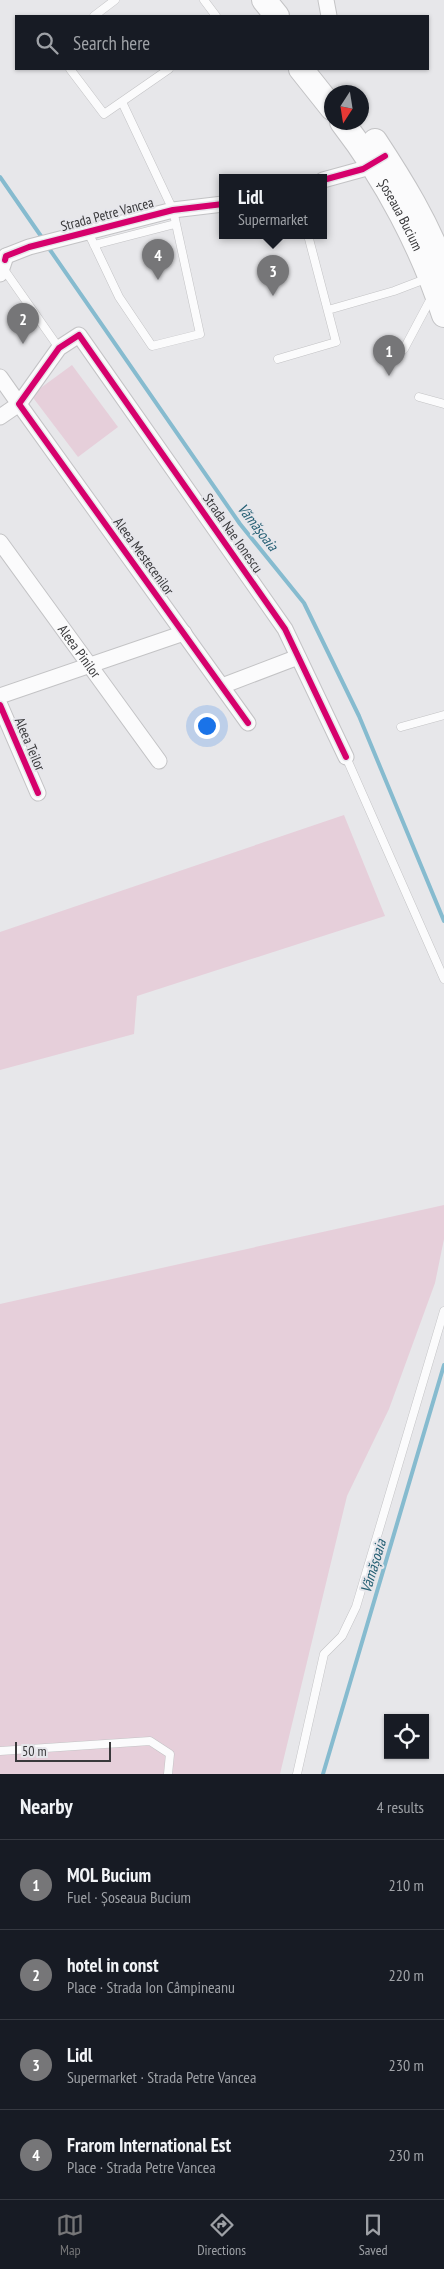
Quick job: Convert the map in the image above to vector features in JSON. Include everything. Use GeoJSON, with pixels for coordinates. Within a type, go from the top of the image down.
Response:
{"type":"FeatureCollection","features":[{"type":"Feature","properties":{"kind":"main road"},"geometry":{"type":"LineString","coordinates":[[248,0],[260,15]]}},
{"type":"Feature","properties":{"kind":"main road"},"geometry":{"type":"LineString","coordinates":[[264,0],[276,15]]}},
{"type":"Feature","properties":{"kind":"main road"},"geometry":{"type":"LineString","coordinates":[[311,71],[328,85]]}},
{"type":"Feature","properties":{"kind":"main road"},"geometry":{"type":"LineString","coordinates":[[311,71],[324,94]]}},
{"type":"Feature","properties":{"kind":"main road","name":"Șoseaua Bucium"},"geometry":{"type":"LineString","coordinates":[[350,130],[378,160],[400,179],[433,240],[439,290]]}},
{"type":"Feature","properties":{"kind":"main road","name":"Șoseaua Bucium"},"geometry":{"type":"LineString","coordinates":[[366,130],[378,160]]}},
{"type":"Feature","properties":{"kind":"street"},"geometry":{"type":"LineString","coordinates":[[326,0],[329,15]]}},
{"type":"Feature","properties":{"kind":"street"},"geometry":{"type":"LineString","coordinates":[[327,179],[363,169],[378,160]]}},
{"type":"Feature","properties":{"kind":"street","name":"Strada Petre Vancea"},"geometry":{"type":"LineString","coordinates":[[2,262],[29,247],[65,238],[91,238],[219,205]]}},
{"type":"Feature","properties":{"kind":"street","name":"Strada Nae Ionescu"},"geometry":{"type":"LineString","coordinates":[[59,348],[79,334],[285,628],[346,757]]}},
{"type":"Feature","properties":{"kind":"street"},"geometry":{"type":"LineString","coordinates":[[0,418],[19,404],[59,348]]}},
{"type":"Feature","properties":{"kind":"street","name":"Aleea Mestecenilor"},"geometry":{"type":"LineString","coordinates":[[0,377],[248,723]]}},
{"type":"Feature","properties":{"kind":"street","name":"Aleea Pinilor"},"geometry":{"type":"LineString","coordinates":[[0,542],[159,761]]}},
{"type":"Feature","properties":{"kind":"street"},"geometry":{"type":"LineString","coordinates":[[0,696],[91,667],[184,633]]}},
{"type":"Feature","properties":{"kind":"street"},"geometry":{"type":"LineString","coordinates":[[222,686],[298,657]]}},
{"type":"Feature","properties":{"kind":"street","name":"Aleea Teilor"},"geometry":{"type":"LineString","coordinates":[[0,705],[38,793]]}},
{"type":"Feature","properties":{"kind":"lane"},"geometry":{"type":"LineString","coordinates":[[95,15],[115,0]]}},
{"type":"Feature","properties":{"kind":"lane"},"geometry":{"type":"LineString","coordinates":[[204,0],[215,15]]}},
{"type":"Feature","properties":{"kind":"lane"},"geometry":{"type":"LineString","coordinates":[[71,70],[104,114],[168,70]]}},
{"type":"Feature","properties":{"kind":"lane"},"geometry":{"type":"LineString","coordinates":[[91,238],[119,297],[152,346],[200,334],[174,217],[122,102]]}},
{"type":"Feature","properties":{"kind":"lane"},"geometry":{"type":"LineString","coordinates":[[278,359],[336,342],[309,239]]}},
{"type":"Feature","properties":{"kind":"lane"},"geometry":{"type":"LineString","coordinates":[[2,262],[59,348]]}},
{"type":"Feature","properties":{"kind":"lane"},"geometry":{"type":"LineString","coordinates":[[328,310],[394,291],[439,290]]}},
{"type":"Feature","properties":{"kind":"lane"},"geometry":{"type":"LineString","coordinates":[[404,349],[429,302],[439,290]]}},
{"type":"Feature","properties":{"kind":"lane"},"geometry":{"type":"LineString","coordinates":[[419,396],[444,404]]}},
{"type":"Feature","properties":{"kind":"lane"},"geometry":{"type":"LineString","coordinates":[[401,727],[444,715]]}},
{"type":"Feature","properties":{"kind":"lane"},"geometry":{"type":"LineString","coordinates":[[346,757],[444,978]]}},
{"type":"Feature","properties":{"kind":"lane"},"geometry":{"type":"LineString","coordinates":[[297,1774],[324,1654],[342,1636],[356,1607],[444,1311]]}},
{"type":"Feature","properties":{"kind":"lane"},"geometry":{"type":"LineString","coordinates":[[0,1751],[150,1741],[170,1754],[168,1774]]}},
{"type":"Feature","properties":{"kind":"shaded area"},"geometry":{"type":"Polygon","coordinates":[[[72,365],[118,427],[78,457],[31,395],[72,365]]]}},
{"type":"Feature","properties":{"kind":"shaded area"},"geometry":{"type":"Polygon","coordinates":[[[344,815],[385,916],[137,996],[134,1034],[0,1070],[0,932],[344,815]]]}},
{"type":"Feature","properties":{"kind":"shaded area"},"geometry":{"type":"Polygon","coordinates":[[[444,1205],[444,1239],[435,1283],[389,1409],[347,1496],[280,1774],[0,1774],[0,1304],[444,1205]]]}},
{"type":"Feature","properties":{"kind":"waterway","name":"Vămășoaia"},"geometry":{"type":"LineString","coordinates":[[0,177],[43,239]]}},
{"type":"Feature","properties":{"kind":"waterway","name":"Vămășoaia"},"geometry":{"type":"LineString","coordinates":[[48,247],[240,524],[304,603],[359,716],[444,921]]}},
{"type":"Feature","properties":{"kind":"waterway","name":"Vămășoaia"},"geometry":{"type":"LineString","coordinates":[[323,1774],[444,1365]]}},
{"type":"Feature","properties":{"kind":"cycle path"},"geometry":{"type":"LineString","coordinates":[[327,179],[363,169],[385,156]]}},
{"type":"Feature","properties":{"kind":"cycle path"},"geometry":{"type":"LineString","coordinates":[[5,260],[6,256],[29,247],[173,210],[219,204]]}},
{"type":"Feature","properties":{"kind":"cycle path"},"geometry":{"type":"LineString","coordinates":[[248,723],[19,404],[59,348],[79,335],[285,629],[346,757]]}},
{"type":"Feature","properties":{"kind":"cycle path"},"geometry":{"type":"LineString","coordinates":[[0,705],[38,793]]}},
{"type":"Feature","properties":{"kind":"place","name":"Frarom International Est"},"geometry":{"type":"Point","coordinates":[158,280]}},
{"type":"Feature","properties":{"kind":"place","name":"Lidl"},"geometry":{"type":"Point","coordinates":[273,296]}},
{"type":"Feature","properties":{"kind":"place","name":"hotel in const"},"geometry":{"type":"Point","coordinates":[23,344]}},
{"type":"Feature","properties":{"kind":"place","name":"MOL Bucium"},"geometry":{"type":"Point","coordinates":[389,376]}}]}
